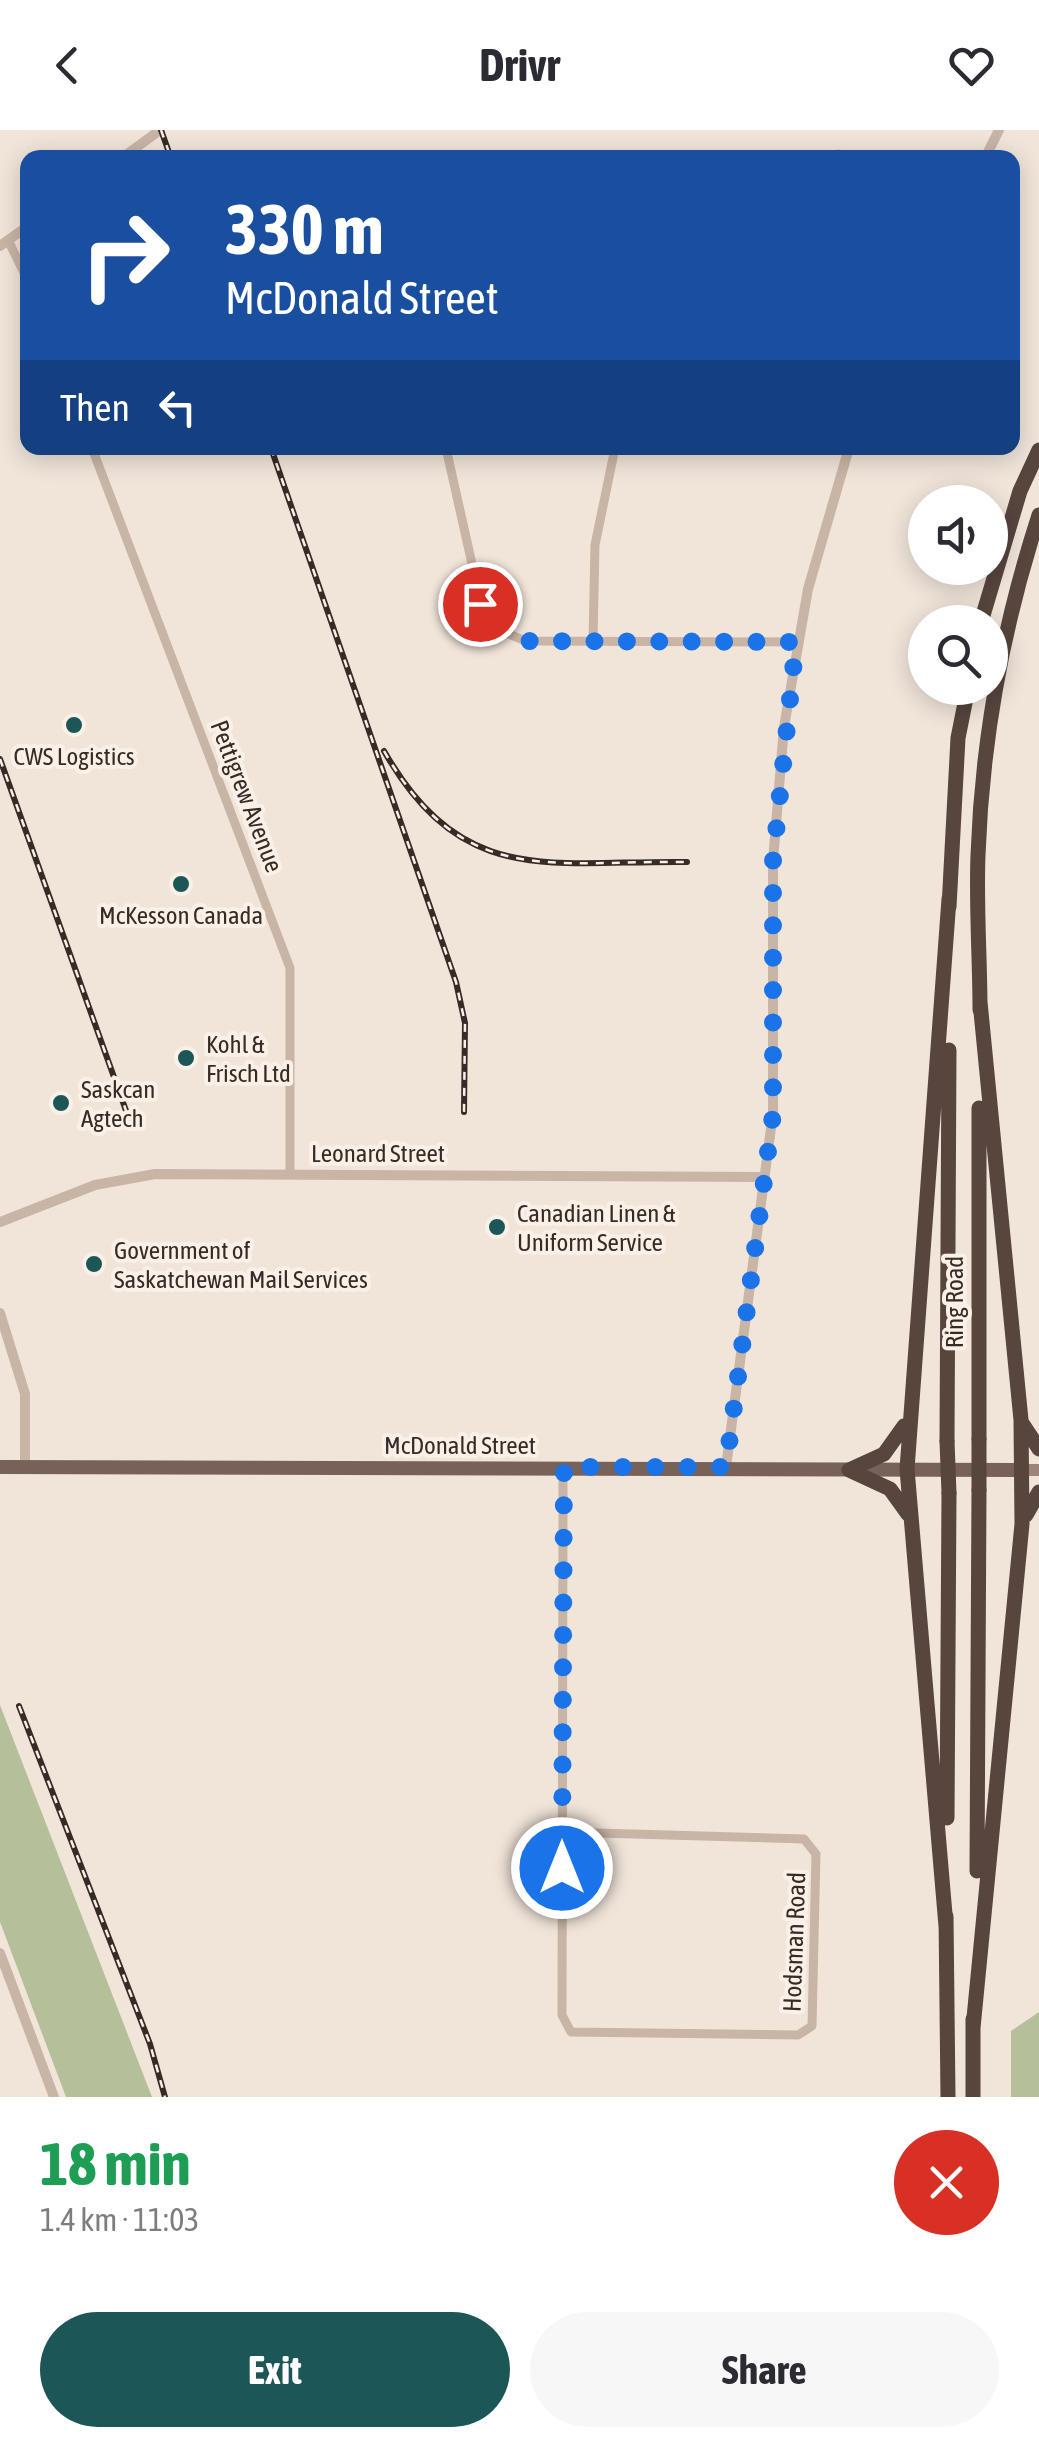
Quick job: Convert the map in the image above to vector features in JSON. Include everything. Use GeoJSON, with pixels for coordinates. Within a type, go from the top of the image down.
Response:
{"type":"FeatureCollection","features":[{"type":"Feature","properties":{"kind":"highway"},"geometry":{"type":"LineString","coordinates":[[985,605],[1020,491],[1039,450]]}},
{"type":"Feature","properties":{"kind":"highway","name":"Ring Road"},"geometry":{"type":"LineString","coordinates":[[973,2097],[979,1490],[978,857],[988,732],[1018,582],[1039,515]]}},
{"type":"Feature","properties":{"kind":"highway","name":"Ring Road"},"geometry":{"type":"LineString","coordinates":[[948,2097],[950,900],[958,738],[965,705]]}},
{"type":"Feature","properties":{"kind":"highway"},"geometry":{"type":"LineString","coordinates":[[946,1926],[907,1469],[950,900]]}},
{"type":"Feature","properties":{"kind":"highway"},"geometry":{"type":"LineString","coordinates":[[973,2028],[1022,1524],[1021,1420],[980,1002]]}},
{"type":"Feature","properties":{"kind":"highway"},"geometry":{"type":"LineString","coordinates":[[849,1470],[873,1461],[893,1446],[908,1418]]}},
{"type":"Feature","properties":{"kind":"highway"},"geometry":{"type":"LineString","coordinates":[[1021,1420],[1039,1449]]}},
{"type":"Feature","properties":{"kind":"highway"},"geometry":{"type":"LineString","coordinates":[[849,1470],[890,1488],[910,1518]]}},
{"type":"Feature","properties":{"kind":"highway"},"geometry":{"type":"LineString","coordinates":[[1022,1524],[1039,1492]]}},
{"type":"Feature","properties":{"kind":"main road","name":"McDonald Street"},"geometry":{"type":"LineString","coordinates":[[0,1467],[1039,1470]]}},
{"type":"Feature","properties":{"kind":"street"},"geometry":{"type":"LineString","coordinates":[[133,150],[160,130]]}},
{"type":"Feature","properties":{"kind":"street"},"geometry":{"type":"LineString","coordinates":[[4,243],[20,268]]}},
{"type":"Feature","properties":{"kind":"street","name":"Pettigrew Avenue"},"geometry":{"type":"LineString","coordinates":[[95,455],[290,968],[290,1173]]}},
{"type":"Feature","properties":{"kind":"street"},"geometry":{"type":"LineString","coordinates":[[448,455],[480,604],[489,619],[508,634],[525,641],[796,642]]}},
{"type":"Feature","properties":{"kind":"street"},"geometry":{"type":"LineString","coordinates":[[593,641],[595,546],[614,455]]}},
{"type":"Feature","properties":{"kind":"street"},"geometry":{"type":"LineString","coordinates":[[726,1467],[773,1114],[773,861],[796,642],[848,455]]}},
{"type":"Feature","properties":{"kind":"street","name":"Leonard Street"},"geometry":{"type":"LineString","coordinates":[[0,1222],[127,1177],[290,1173],[764,1177]]}},
{"type":"Feature","properties":{"kind":"street"},"geometry":{"type":"LineString","coordinates":[[0,1313],[24,1394],[25,1467]]}},
{"type":"Feature","properties":{"kind":"street","name":"Hodsman Road"},"geometry":{"type":"LineString","coordinates":[[562,1832],[804,1840],[816,1854],[812,2026],[798,2035],[571,2032],[562,2015],[562,1832],[564,1467]]}},
{"type":"Feature","properties":{"kind":"street"},"geometry":{"type":"LineString","coordinates":[[0,1953],[54,2097]]}},
{"type":"Feature","properties":{"kind":"green space"},"geometry":{"type":"Polygon","coordinates":[[[0,1705],[152,2097],[66,2097],[0,1922],[0,1705]]]}},
{"type":"Feature","properties":{"kind":"green space"},"geometry":{"type":"Polygon","coordinates":[[[1039,2012],[1039,2097],[1011,2097],[1011,2031],[1039,2012]]]}},
{"type":"Feature","properties":{"kind":"railway"},"geometry":{"type":"LineString","coordinates":[[161,130],[168,150]]}},
{"type":"Feature","properties":{"kind":"railway"},"geometry":{"type":"LineString","coordinates":[[273,455],[456,982],[465,1023],[464,1112]]}},
{"type":"Feature","properties":{"kind":"railway"},"geometry":{"type":"LineString","coordinates":[[384,751],[414,795],[445,826],[478,846],[514,858],[552,862],[687,862]]}},
{"type":"Feature","properties":{"kind":"railway"},"geometry":{"type":"LineString","coordinates":[[0,759],[129,1119]]}},
{"type":"Feature","properties":{"kind":"railway"},"geometry":{"type":"LineString","coordinates":[[19,1706],[150,2044],[165,2097]]}},
{"type":"Feature","properties":{"kind":"place","name":"CWS Logistics"},"geometry":{"type":"Point","coordinates":[74,725]}},
{"type":"Feature","properties":{"kind":"place","name":"McKesson Canada"},"geometry":{"type":"Point","coordinates":[181,884]}},
{"type":"Feature","properties":{"kind":"place","name":"Kohl & Frisch Ltd"},"geometry":{"type":"Point","coordinates":[186,1058]}},
{"type":"Feature","properties":{"kind":"place","name":"Saskcan Agtech"},"geometry":{"type":"Point","coordinates":[61,1103]}},
{"type":"Feature","properties":{"kind":"place","name":"Canadian Linen & Uniform Service"},"geometry":{"type":"Point","coordinates":[497,1227]}},
{"type":"Feature","properties":{"kind":"place","name":"Government of Saskatchewan Mail Services"},"geometry":{"type":"Point","coordinates":[94,1264]}},
{"type":"Feature","properties":{"kind":"route"},"geometry":{"type":"LineString","coordinates":[[480,604],[500,630],[525,641],[796,642],[780,762],[773,861],[773,1114],[726,1467],[564,1467],[562,1868]]}}]}
